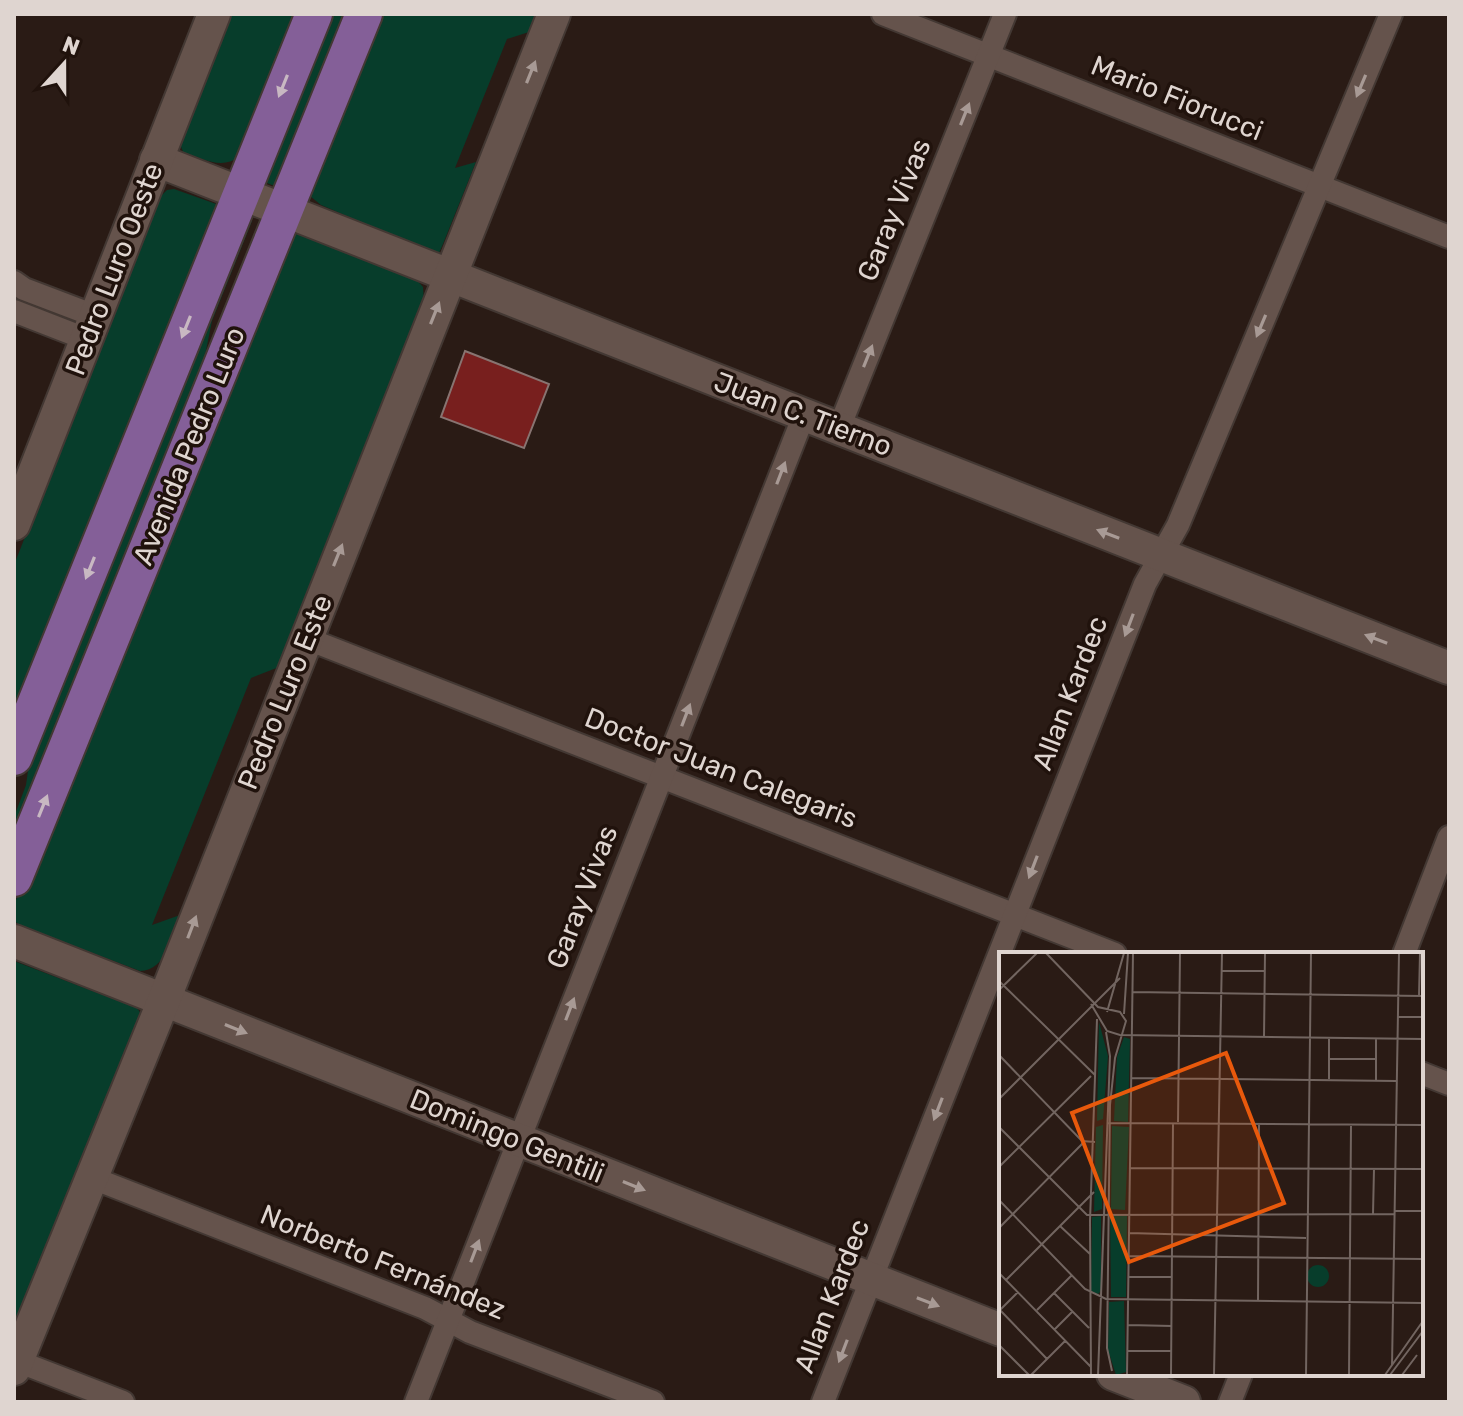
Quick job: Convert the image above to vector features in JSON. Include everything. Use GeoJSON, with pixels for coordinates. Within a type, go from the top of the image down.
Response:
{"type":"FeatureCollection","features":[{"type":"Feature","properties":{"kind":"main road","name":"Avenida Pedro Luro"},"geometry":{"type":"LineString","coordinates":[[14,757],[314,14]]}},
{"type":"Feature","properties":{"kind":"main road","name":"Avenida Pedro Luro"},"geometry":{"type":"LineString","coordinates":[[14,878],[364,14]]}},
{"type":"Feature","properties":{"kind":"street","name":"Pedro Luro Oeste"},"geometry":{"type":"LineString","coordinates":[[14,524],[214,14]]}},
{"type":"Feature","properties":{"kind":"street","name":"Pedro Luro Este"},"geometry":{"type":"LineString","coordinates":[[16,1365],[164,1000],[554,14]]}},
{"type":"Feature","properties":{"kind":"street","name":"Mario Fiorucci"},"geometry":{"type":"LineString","coordinates":[[883,14],[1449,237]]}},
{"type":"Feature","properties":{"kind":"street","name":"Garay Vivas"},"geometry":{"type":"LineString","coordinates":[[839,428],[1005,14]]}},
{"type":"Feature","properties":{"kind":"street","name":"Allan Kardec"},"geometry":{"type":"LineString","coordinates":[[1000,952],[1145,584],[1178,525],[1391,14]]}},
{"type":"Feature","properties":{"kind":"street","name":"Juan C. Tierno"},"geometry":{"type":"LineString","coordinates":[[156,160],[1449,668]]}},
{"type":"Feature","properties":{"kind":"street"},"geometry":{"type":"LineString","coordinates":[[14,282],[91,328]]}},
{"type":"Feature","properties":{"kind":"street"},"geometry":{"type":"LineString","coordinates":[[14,311],[91,328]]}},
{"type":"Feature","properties":{"kind":"street","name":"Garay Vivas"},"geometry":{"type":"LineString","coordinates":[[416,1402],[804,415]]}},
{"type":"Feature","properties":{"kind":"street","name":"Doctor Juan Calegaris"},"geometry":{"type":"LineString","coordinates":[[305,638],[1110,952]]}},
{"type":"Feature","properties":{"kind":"street"},"geometry":{"type":"LineString","coordinates":[[1405,952],[1449,837]]}},
{"type":"Feature","properties":{"kind":"street","name":"Domingo Gentili"},"geometry":{"type":"LineString","coordinates":[[14,941],[999,1329]]}},
{"type":"Feature","properties":{"kind":"street","name":"Allan Kardec"},"geometry":{"type":"LineString","coordinates":[[823,1402],[999,955]]}},
{"type":"Feature","properties":{"kind":"street"},"geometry":{"type":"LineString","coordinates":[[1423,1074],[1449,1084]]}},
{"type":"Feature","properties":{"kind":"street","name":"Norberto Fernández"},"geometry":{"type":"LineString","coordinates":[[90,1177],[425,1308],[470,1332],[653,1402]]}},
{"type":"Feature","properties":{"kind":"street"},"geometry":{"type":"LineString","coordinates":[[16,1365],[123,1402]]}},
{"type":"Feature","properties":{"kind":"street"},"geometry":{"type":"LineString","coordinates":[[1118,1376],[1184,1402]]}},
{"type":"Feature","properties":{"kind":"street"},"geometry":{"type":"LineString","coordinates":[[1230,1402],[1240,1376]]}},
{"type":"Feature","properties":{"kind":"green space"},"geometry":{"type":"Polygon","coordinates":[[[230,14],[299,14],[239,156],[219,163],[183,152],[180,144],[230,14]]]}},
{"type":"Feature","properties":{"kind":"green space"},"geometry":{"type":"Polygon","coordinates":[[[326,14],[350,14],[277,187],[262,181],[326,14]]]}},
{"type":"Feature","properties":{"kind":"green space"},"geometry":{"type":"Polygon","coordinates":[[[377,14],[536,14],[529,32],[507,39],[455,168],[476,162],[443,244],[436,254],[321,205],[310,196],[308,188],[377,14]]]}},
{"type":"Feature","properties":{"kind":"green space"},"geometry":{"type":"Polygon","coordinates":[[[174,189],[219,205],[14,724],[14,565],[157,200],[167,190],[174,189]]]}},
{"type":"Feature","properties":{"kind":"green space"},"geometry":{"type":"Polygon","coordinates":[[[250,216],[252,221],[212,321],[199,385],[14,848],[14,817],[26,785],[31,749],[250,216]]]}},
{"type":"Feature","properties":{"kind":"green space"},"geometry":{"type":"Polygon","coordinates":[[[291,231],[414,277],[423,287],[424,301],[279,667],[251,678],[152,925],[180,915],[171,942],[157,965],[140,971],[19,925],[14,920],[14,905],[287,234],[291,231]]]}},
{"type":"Feature","properties":{"kind":"green space"},"geometry":{"type":"Polygon","coordinates":[[[14,961],[137,1008],[142,1015],[14,1335],[14,961]]]}},
{"type":"Feature","properties":{"kind":"building"},"geometry":{"type":"Polygon","coordinates":[[[465,351],[549,384],[524,448],[441,417],[465,351]]]}}]}
